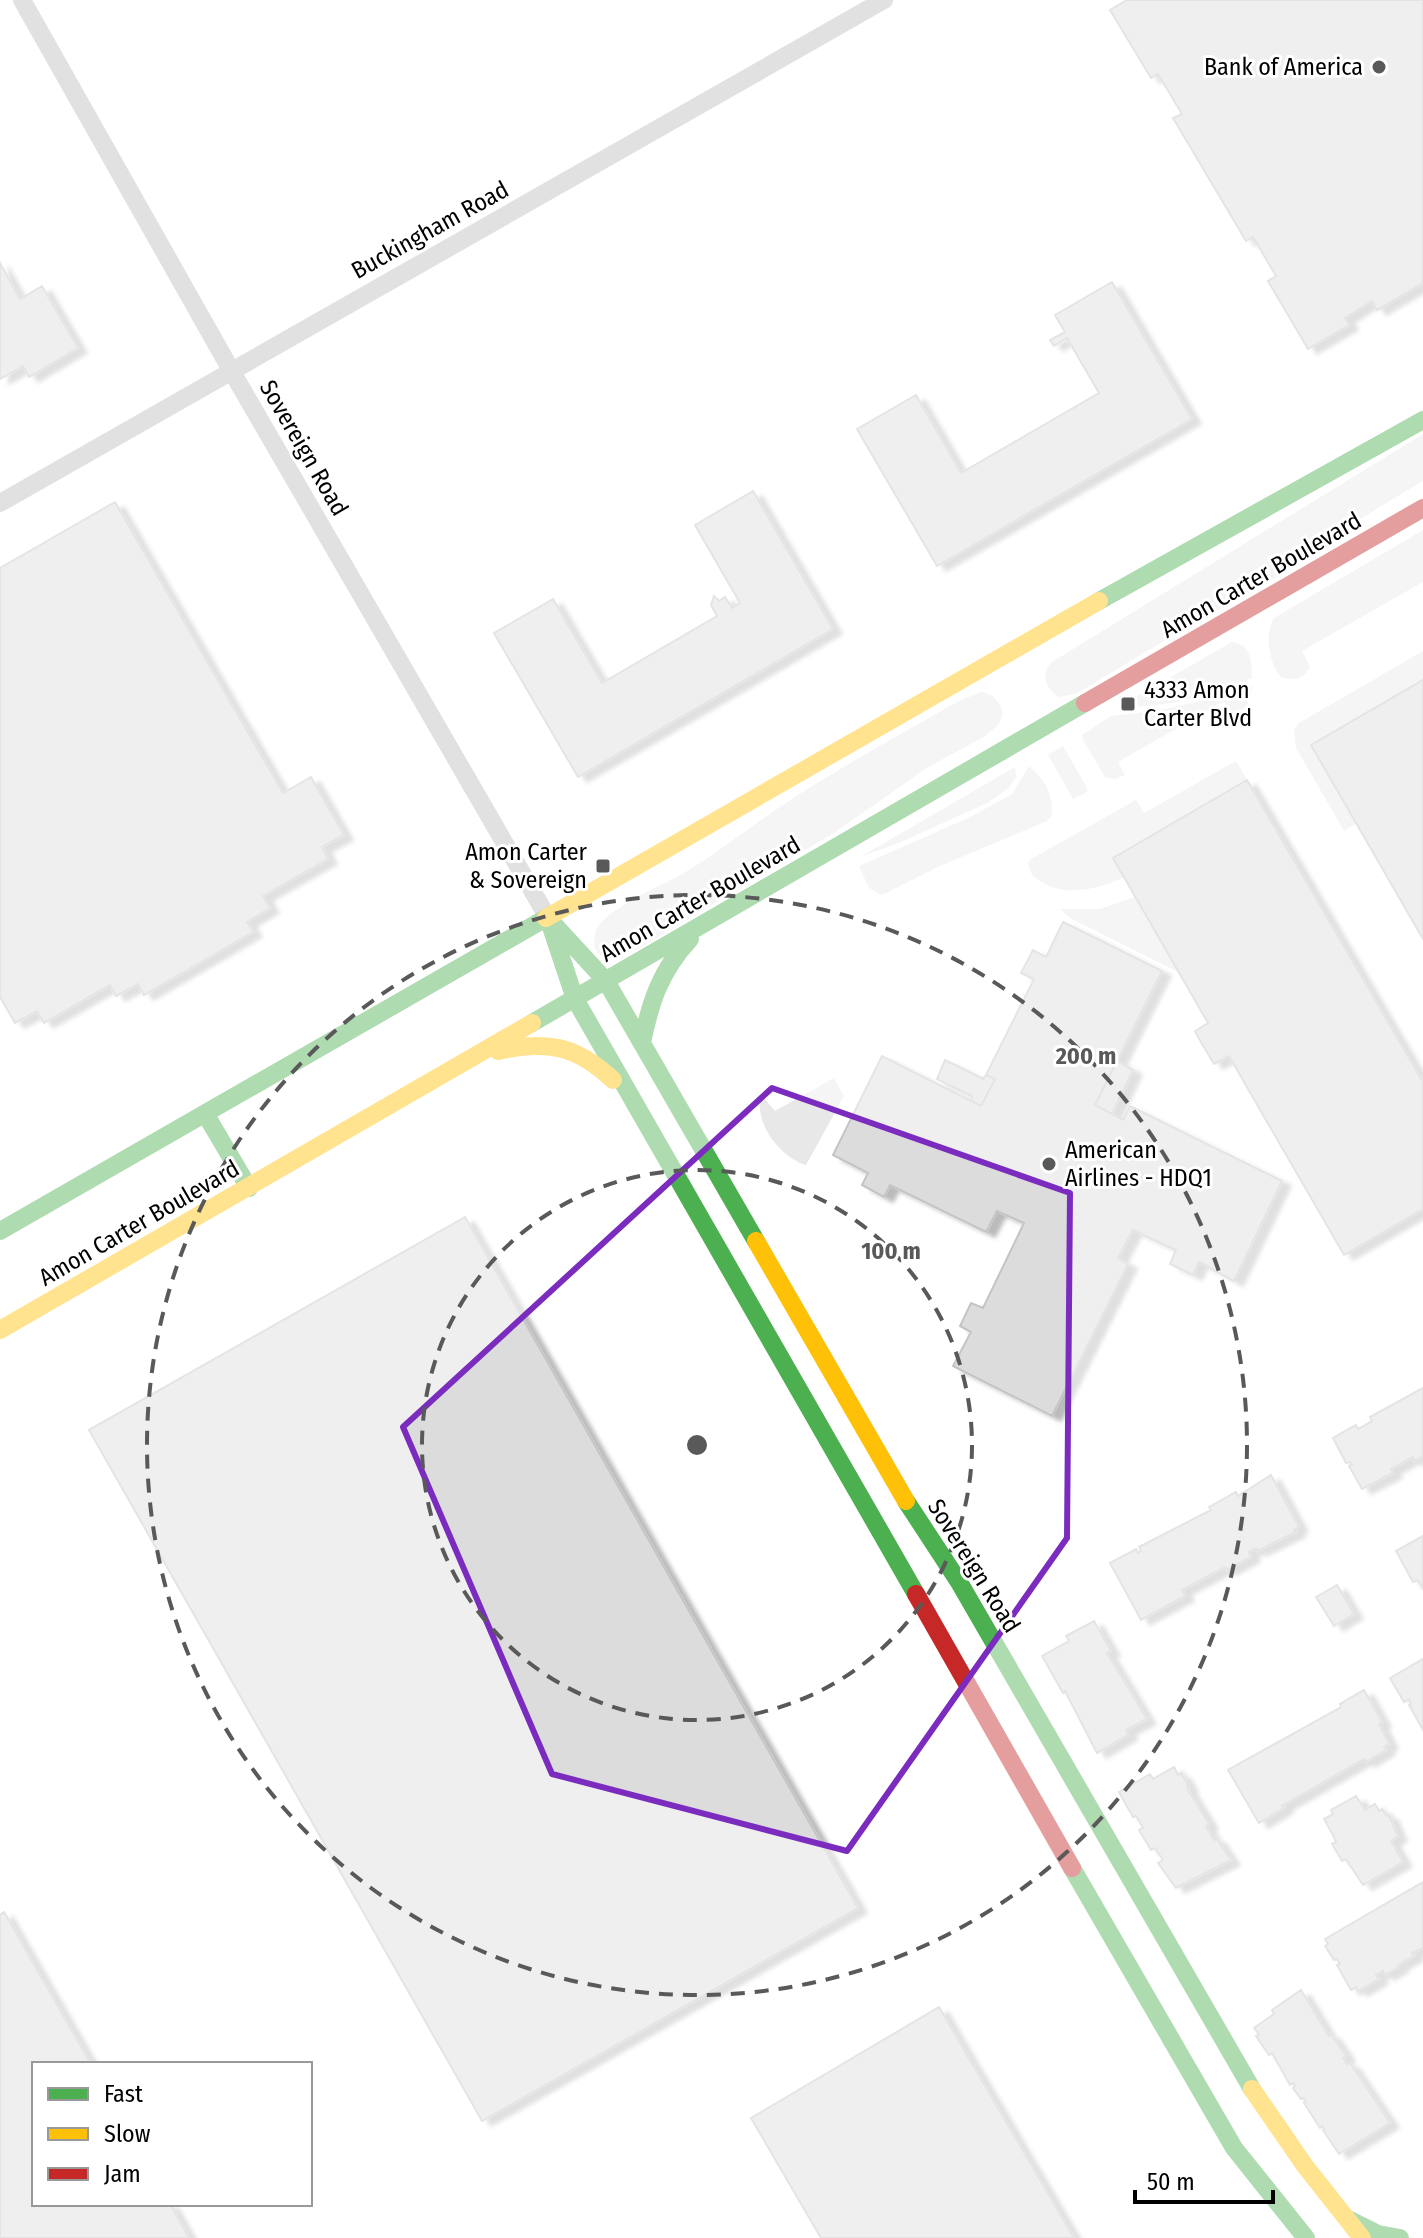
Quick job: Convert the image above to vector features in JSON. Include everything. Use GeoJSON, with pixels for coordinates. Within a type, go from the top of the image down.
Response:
{"type":"FeatureCollection","features":[{"type":"Feature","properties":{"kind":"street","name":"Sovereign Road"},"geometry":{"type":"LineString","coordinates":[[22,0],[231,370],[548,918],[575,999],[1234,2148],[1306,2238]]}},
{"type":"Feature","properties":{"kind":"street","name":"Buckingham Road"},"geometry":{"type":"LineString","coordinates":[[0,503],[884,0]]}},
{"type":"Feature","properties":{"kind":"street"},"geometry":{"type":"LineString","coordinates":[[0,1231],[1262,508],[1423,420]]}},
{"type":"Feature","properties":{"kind":"street","name":"Amon Carter Boulevard"},"geometry":{"type":"LineString","coordinates":[[0,1330],[1423,508]]}},
{"type":"Feature","properties":{"kind":"street","name":"Sovereign Road"},"geometry":{"type":"LineString","coordinates":[[548,918],[606,981],[908,1505],[959,1582],[1248,2083],[1305,2166],[1362,2238]]}},
{"type":"Feature","properties":{"kind":"street"},"geometry":{"type":"LineString","coordinates":[[642,1043],[658,979],[676,953],[706,923]]}},
{"type":"Feature","properties":{"kind":"street"},"geometry":{"type":"LineString","coordinates":[[473,1058],[515,1046],[545,1044],[569,1049],[597,1063],[656,1140]]}},
{"type":"Feature","properties":{"kind":"street"},"geometry":{"type":"LineString","coordinates":[[206,1115],[249,1188]]}},
{"type":"Feature","properties":{"kind":"street"},"geometry":{"type":"LineString","coordinates":[[1345,2217],[1378,2234],[1400,2238]]}},
{"type":"Feature","properties":{"kind":"highlighted area"},"geometry":{"type":"Polygon","coordinates":[[[772,1088],[1070,1193],[1067,1538],[847,1851],[552,1774],[403,1427],[772,1088]]]}},
{"type":"Feature","properties":{"kind":"shaded area"},"geometry":{"type":"Polygon","coordinates":[[[1423,434],[1423,481],[1360,519],[1267,583],[1076,694],[1059,697],[1050,690],[1045,676],[1052,662],[1423,434]]]}},
{"type":"Feature","properties":{"kind":"shaded area"},"geometry":{"type":"Polygon","coordinates":[[[1423,530],[1423,582],[1302,651],[1310,667],[1301,676],[1294,679],[1281,677],[1273,664],[1269,648],[1269,631],[1274,618],[1423,530]]]}},
{"type":"Feature","properties":{"kind":"shaded area"},"geometry":{"type":"Polygon","coordinates":[[[1232,642],[1247,650],[1252,678],[1188,699],[1151,706],[1122,705],[1232,642]]]}},
{"type":"Feature","properties":{"kind":"shaded area"},"geometry":{"type":"Polygon","coordinates":[[[1423,651],[1423,680],[1311,745],[1357,823],[1344,831],[1296,748],[1294,730],[1299,723],[1423,651]]]}},
{"type":"Feature","properties":{"kind":"shaded area"},"geometry":{"type":"Polygon","coordinates":[[[1252,686],[1251,696],[1244,708],[1231,711],[1224,701],[1118,762],[1125,775],[1115,779],[1105,777],[1083,740],[1082,735],[1111,716],[1156,711],[1252,686]]]}},
{"type":"Feature","properties":{"kind":"shaded area"},"geometry":{"type":"Polygon","coordinates":[[[981,692],[996,699],[1003,714],[998,725],[984,737],[928,767],[837,831],[643,946],[619,956],[603,956],[597,952],[594,945],[599,925],[619,908],[694,867],[835,772],[959,701],[981,692]]]}},
{"type":"Feature","properties":{"kind":"shaded area"},"geometry":{"type":"Polygon","coordinates":[[[1063,746],[1087,788],[1087,792],[1073,799],[1048,755],[1063,746]]]}},
{"type":"Feature","properties":{"kind":"shaded area"},"geometry":{"type":"Polygon","coordinates":[[[1236,761],[1247,780],[1113,858],[1124,877],[1089,889],[1065,890],[1042,883],[1032,875],[1028,863],[1031,859],[1136,800],[1144,813],[1236,761]]]}},
{"type":"Feature","properties":{"kind":"shaded area"},"geometry":{"type":"Polygon","coordinates":[[[1029,766],[1044,782],[1049,794],[1052,815],[1047,821],[940,866],[881,895],[869,888],[859,866],[966,819],[1012,794],[1029,766]]]}},
{"type":"Feature","properties":{"kind":"shaded area"},"geometry":{"type":"Polygon","coordinates":[[[1015,767],[1016,777],[1009,788],[987,803],[860,857],[1015,767]]]}},
{"type":"Feature","properties":{"kind":"shaded area"},"geometry":{"type":"Polygon","coordinates":[[[1135,897],[1178,972],[1070,918],[1060,909],[1100,909],[1135,897]]]}},
{"type":"Feature","properties":{"kind":"shaded area"},"geometry":{"type":"Polygon","coordinates":[[[834,1078],[844,1096],[806,1165],[789,1156],[774,1141],[763,1123],[760,1103],[764,1098],[775,1111],[834,1078]]]}},
{"type":"Feature","properties":{"kind":"building"},"geometry":{"type":"Polygon","coordinates":[[[1127,0],[1423,0],[1423,283],[1377,310],[1372,301],[1345,318],[1349,325],[1308,349],[1268,281],[1276,276],[1253,237],[1246,241],[1173,118],[1182,114],[1158,74],[1151,78],[1110,10],[1127,0]]]}},
{"type":"Feature","properties":{"kind":"building"},"geometry":{"type":"Polygon","coordinates":[[[0,263],[20,299],[42,286],[78,348],[29,377],[23,366],[0,379],[0,263]]]}},
{"type":"Feature","properties":{"kind":"building"},"geometry":{"type":"Polygon","coordinates":[[[1112,282],[1192,419],[937,566],[857,429],[916,395],[961,473],[1099,393],[1067,338],[1054,346],[1050,340],[1065,332],[1055,315],[1112,282]]]}},
{"type":"Feature","properties":{"kind":"building"},"geometry":{"type":"Polygon","coordinates":[[[753,491],[833,629],[578,777],[494,633],[553,599],[602,683],[717,616],[711,605],[714,596],[719,601],[725,597],[732,608],[740,603],[695,525],[753,491]]]}},
{"type":"Feature","properties":{"kind":"building"},"geometry":{"type":"Polygon","coordinates":[[[115,502],[283,793],[311,777],[344,835],[322,847],[328,859],[263,896],[270,908],[247,922],[253,932],[144,995],[138,984],[116,996],[110,985],[44,1023],[37,1011],[15,1023],[0,997],[0,568],[115,502]]]}},
{"type":"Feature","properties":{"kind":"building"},"geometry":{"type":"Polygon","coordinates":[[[1423,680],[1423,939],[1311,745],[1423,680]]]}},
{"type":"Feature","properties":{"kind":"building"},"geometry":{"type":"Polygon","coordinates":[[[1247,780],[1423,1082],[1423,1209],[1344,1255],[1229,1056],[1214,1064],[1202,1044],[1195,1031],[1208,1023],[1113,858],[1247,780]]]}},
{"type":"Feature","properties":{"kind":"building","name":"American Airlines - HDQ1"},"geometry":{"type":"Polygon","coordinates":[[[1063,922],[1162,971],[1095,1105],[1123,1120],[1130,1106],[1282,1181],[1234,1281],[1199,1262],[1193,1275],[1170,1264],[1176,1250],[1133,1230],[1118,1258],[1128,1264],[1052,1416],[953,1366],[971,1332],[960,1326],[971,1303],[983,1308],[1024,1223],[997,1211],[986,1232],[890,1185],[884,1197],[862,1185],[868,1173],[833,1155],[882,1056],[981,1106],[995,1079],[986,1075],[1034,979],[1021,973],[1033,950],[1046,957],[1063,922]]]}},
{"type":"Feature","properties":{"kind":"building"},"geometry":{"type":"Polygon","coordinates":[[[945,1060],[983,1079],[986,1075],[995,1079],[981,1106],[971,1100],[972,1096],[937,1079],[945,1060]]]}},
{"type":"Feature","properties":{"kind":"building"},"geometry":{"type":"Polygon","coordinates":[[[1117,1061],[1133,1070],[1112,1114],[1095,1105],[1117,1061]]]}},
{"type":"Feature","properties":{"kind":"building"},"geometry":{"type":"Polygon","coordinates":[[[465,1217],[858,1908],[482,2121],[89,1430],[465,1217]]]}},
{"type":"Feature","properties":{"kind":"building"},"geometry":{"type":"Polygon","coordinates":[[[1423,1388],[1423,1456],[1414,1461],[1413,1457],[1391,1469],[1393,1473],[1362,1489],[1349,1466],[1352,1464],[1346,1463],[1333,1438],[1356,1425],[1358,1429],[1372,1421],[1370,1417],[1423,1388]]]}},
{"type":"Feature","properties":{"kind":"building"},"geometry":{"type":"Polygon","coordinates":[[[1271,1475],[1299,1527],[1294,1530],[1296,1532],[1257,1551],[1256,1548],[1249,1552],[1251,1557],[1182,1590],[1185,1596],[1141,1620],[1110,1563],[1136,1549],[1138,1553],[1141,1551],[1139,1547],[1211,1510],[1209,1507],[1236,1492],[1238,1496],[1271,1475]]]}},
{"type":"Feature","properties":{"kind":"building"},"geometry":{"type":"Polygon","coordinates":[[[1423,1536],[1423,1589],[1418,1580],[1413,1582],[1396,1551],[1423,1536]]]}},
{"type":"Feature","properties":{"kind":"building"},"geometry":{"type":"Polygon","coordinates":[[[1337,1585],[1354,1614],[1334,1626],[1316,1597],[1337,1585]]]}},
{"type":"Feature","properties":{"kind":"building"},"geometry":{"type":"Polygon","coordinates":[[[1094,1621],[1111,1651],[1107,1653],[1147,1719],[1126,1730],[1128,1735],[1097,1753],[1065,1691],[1063,1693],[1042,1656],[1069,1641],[1066,1636],[1094,1621]]]}},
{"type":"Feature","properties":{"kind":"building"},"geometry":{"type":"Polygon","coordinates":[[[1423,1659],[1423,1730],[1409,1705],[1409,1699],[1404,1702],[1390,1678],[1423,1659]]]}},
{"type":"Feature","properties":{"kind":"building"},"geometry":{"type":"Polygon","coordinates":[[[1364,1690],[1382,1722],[1379,1724],[1389,1744],[1384,1747],[1386,1750],[1366,1762],[1364,1759],[1282,1806],[1284,1808],[1259,1823],[1228,1770],[1341,1707],[1340,1704],[1364,1690]]]}},
{"type":"Feature","properties":{"kind":"building"},"geometry":{"type":"Polygon","coordinates":[[[1174,1767],[1189,1787],[1214,1840],[1216,1838],[1231,1860],[1176,1888],[1158,1863],[1163,1860],[1155,1848],[1151,1850],[1139,1830],[1143,1828],[1119,1792],[1150,1774],[1153,1779],[1174,1767]]]}},
{"type":"Feature","properties":{"kind":"building"},"geometry":{"type":"Polygon","coordinates":[[[1356,1796],[1365,1810],[1375,1804],[1379,1811],[1382,1809],[1389,1815],[1398,1836],[1391,1841],[1403,1862],[1363,1885],[1346,1859],[1342,1861],[1332,1844],[1336,1842],[1324,1819],[1333,1814],[1331,1810],[1356,1796]]]}},
{"type":"Feature","properties":{"kind":"building"},"geometry":{"type":"Polygon","coordinates":[[[1423,1882],[1423,1948],[1412,1953],[1414,1956],[1399,1967],[1385,1975],[1383,1971],[1376,1975],[1379,1979],[1358,1991],[1356,1987],[1351,1990],[1337,1965],[1340,1964],[1325,1946],[1328,1944],[1325,1939],[1423,1882]]]}},
{"type":"Feature","properties":{"kind":"building"},"geometry":{"type":"Polygon","coordinates":[[[4,1912],[90,2062],[32,2062],[32,2206],[171,2206],[189,2238],[0,2238],[0,1915],[4,1912]]]}},
{"type":"Feature","properties":{"kind":"building"},"geometry":{"type":"Polygon","coordinates":[[[1301,1990],[1329,2036],[1331,2034],[1346,2056],[1343,2058],[1347,2064],[1350,2063],[1390,2123],[1339,2154],[1306,2102],[1293,2088],[1293,2083],[1290,2085],[1272,2053],[1269,2055],[1256,2036],[1259,2034],[1254,2028],[1274,2014],[1272,2010],[1301,1990]]]}},
{"type":"Feature","properties":{"kind":"building"},"geometry":{"type":"Polygon","coordinates":[[[939,2007],[1074,2238],[821,2238],[751,2118],[939,2007]]]}},
{"type":"Feature","properties":{"kind":"traffic: fast"},"geometry":{"type":"LineString","coordinates":[[1099,601],[1423,420]]}},
{"type":"Feature","properties":{"kind":"traffic: fast"},"geometry":{"type":"LineString","coordinates":[[532,1023],[1085,703]]}},
{"type":"Feature","properties":{"kind":"traffic: fast"},"geometry":{"type":"LineString","coordinates":[[0,1231],[546,918]]}},
{"type":"Feature","properties":{"kind":"traffic: fast"},"geometry":{"type":"LineString","coordinates":[[548,918],[606,981],[756,1241]]}},
{"type":"Feature","properties":{"kind":"traffic: fast"},"geometry":{"type":"LineString","coordinates":[[551,927],[575,999],[916,1594]]}},
{"type":"Feature","properties":{"kind":"traffic: fast"},"geometry":{"type":"LineString","coordinates":[[642,1043],[658,987],[671,963],[690,939]]}},
{"type":"Feature","properties":{"kind":"traffic: fast"},"geometry":{"type":"LineString","coordinates":[[206,1115],[249,1188]]}},
{"type":"Feature","properties":{"kind":"traffic: fast"},"geometry":{"type":"LineString","coordinates":[[906,1501],[959,1582],[1252,2089]]}},
{"type":"Feature","properties":{"kind":"traffic: fast"},"geometry":{"type":"LineString","coordinates":[[1072,1868],[1234,2148],[1306,2238]]}},
{"type":"Feature","properties":{"kind":"traffic: fast"},"geometry":{"type":"LineString","coordinates":[[1350,2220],[1378,2234],[1400,2238]]}},
{"type":"Feature","properties":{"kind":"traffic: slow"},"geometry":{"type":"LineString","coordinates":[[546,918],[1099,601]]}},
{"type":"Feature","properties":{"kind":"traffic: slow"},"geometry":{"type":"LineString","coordinates":[[0,1330],[532,1023]]}},
{"type":"Feature","properties":{"kind":"traffic: slow"},"geometry":{"type":"LineString","coordinates":[[498,1051],[531,1046],[560,1048],[586,1059],[613,1080]]}},
{"type":"Feature","properties":{"kind":"traffic: slow"},"geometry":{"type":"LineString","coordinates":[[756,1241],[906,1501]]}},
{"type":"Feature","properties":{"kind":"traffic: slow"},"geometry":{"type":"LineString","coordinates":[[1252,2089],[1305,2166],[1362,2238]]}},
{"type":"Feature","properties":{"kind":"traffic: jam"},"geometry":{"type":"LineString","coordinates":[[1085,703],[1423,508]]}},
{"type":"Feature","properties":{"kind":"traffic: jam"},"geometry":{"type":"LineString","coordinates":[[916,1594],[1072,1868]]}},
{"type":"Feature","properties":{"kind":"place","name":"Bank of America"},"geometry":{"type":"Point","coordinates":[1379,67]}},
{"type":"Feature","properties":{"kind":"place","name":"4333 Amon Carter Blvd"},"geometry":{"type":"Point","coordinates":[1128,704]}},
{"type":"Feature","properties":{"kind":"place","name":"Amon Carter & Sovereign"},"geometry":{"type":"Point","coordinates":[603,866]}},
{"type":"Feature","properties":{"kind":"place","name":"American Airlines - HDQ1"},"geometry":{"type":"Point","coordinates":[1049,1164]}}]}
